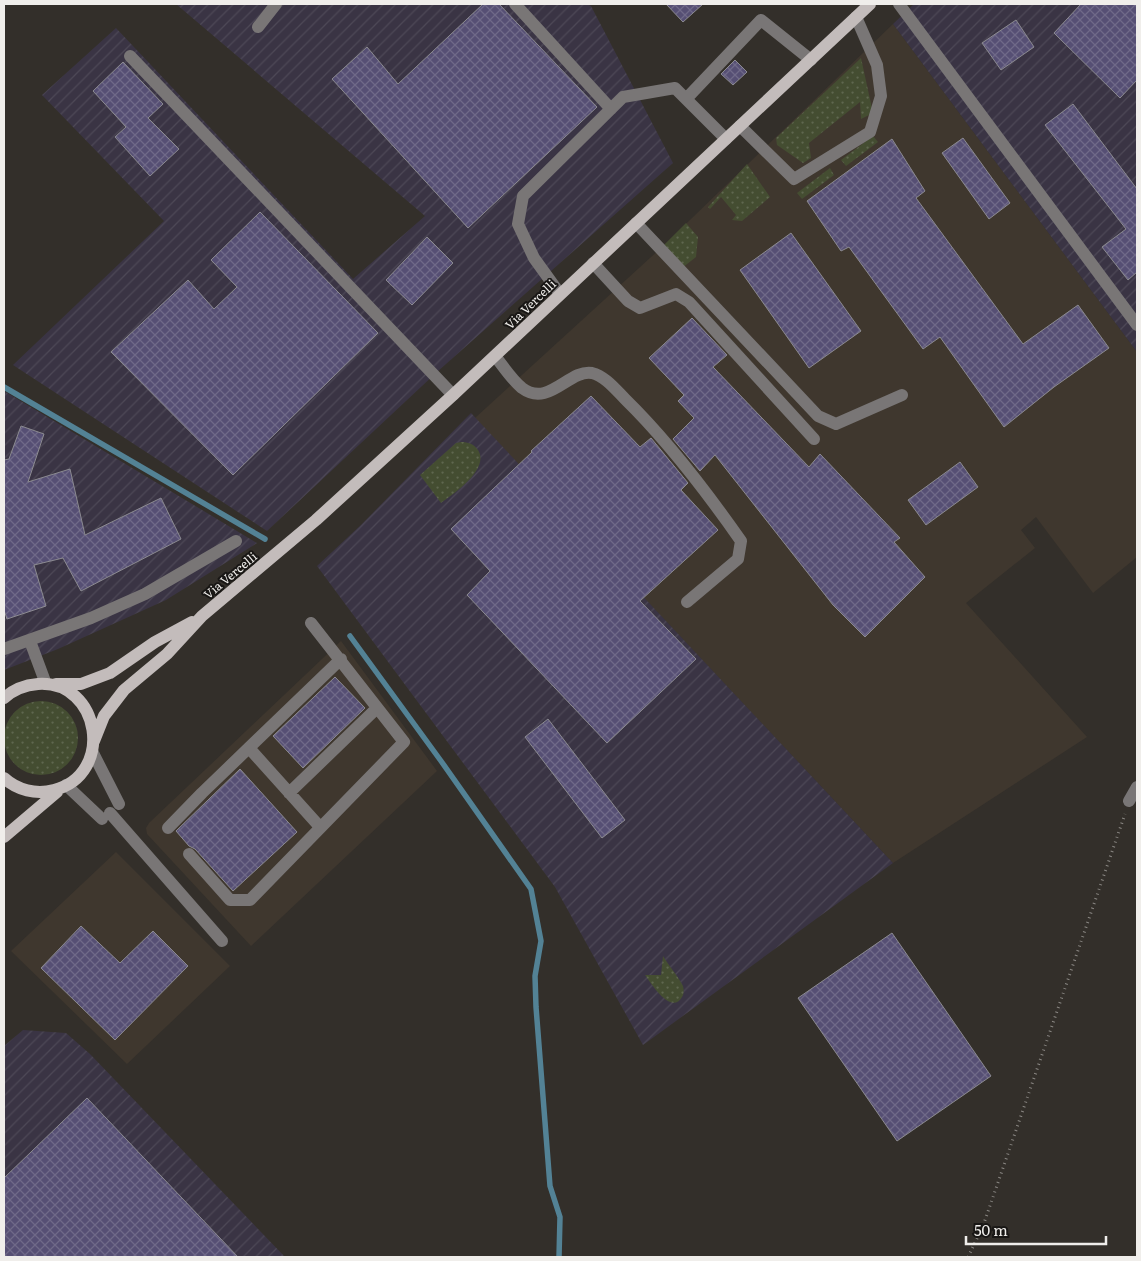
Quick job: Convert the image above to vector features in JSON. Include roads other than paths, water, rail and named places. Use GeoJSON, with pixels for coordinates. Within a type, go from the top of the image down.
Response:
{"type":"FeatureCollection","features":[{"type":"Feature","properties":{"kind":"main road","name":"Via Vercelli"},"geometry":{"type":"LineString","coordinates":[[64,787],[77,778],[87,765],[104,716],[124,690],[167,654],[202,616],[316,520],[453,395],[870,4]]}},
{"type":"Feature","properties":{"kind":"main road","name":"Via Vercelli"},"geometry":{"type":"LineString","coordinates":[[6,695],[27,685],[81,684],[110,673],[155,642],[202,616]]}},
{"type":"Feature","properties":{"kind":"main road"},"geometry":{"type":"LineString","coordinates":[[46,684],[63,689],[80,702],[90,717],[93,747]]}},
{"type":"Feature","properties":{"kind":"main road"},"geometry":{"type":"LineString","coordinates":[[4,778],[17,788],[32,792],[46,792],[64,787]]}},
{"type":"Feature","properties":{"kind":"main road"},"geometry":{"type":"LineString","coordinates":[[4,837],[64,787]]}},
{"type":"Feature","properties":{"kind":"street"},"geometry":{"type":"LineString","coordinates":[[258,27],[276,4]]}},
{"type":"Feature","properties":{"kind":"street"},"geometry":{"type":"LineString","coordinates":[[515,4],[611,108]]}},
{"type":"Feature","properties":{"kind":"street"},"geometry":{"type":"LineString","coordinates":[[899,4],[1137,325]]}},
{"type":"Feature","properties":{"kind":"street"},"geometry":{"type":"LineString","coordinates":[[740,126],[794,179],[870,132],[882,96],[877,65],[856,17]]}},
{"type":"Feature","properties":{"kind":"street"},"geometry":{"type":"LineString","coordinates":[[686,99],[762,20],[812,60]]}},
{"type":"Feature","properties":{"kind":"street"},"geometry":{"type":"LineString","coordinates":[[130,56],[453,395]]}},
{"type":"Feature","properties":{"kind":"street"},"geometry":{"type":"LineString","coordinates":[[560,294],[534,258],[518,224],[523,196],[611,108],[623,97],[675,88],[726,139]]}},
{"type":"Feature","properties":{"kind":"street"},"geometry":{"type":"LineString","coordinates":[[636,223],[818,416],[836,424],[902,395]]}},
{"type":"Feature","properties":{"kind":"street"},"geometry":{"type":"LineString","coordinates":[[593,263],[628,300],[640,308],[676,294],[689,302],[814,439]]}},
{"type":"Feature","properties":{"kind":"street"},"geometry":{"type":"LineString","coordinates":[[495,356],[522,388],[534,393],[548,392],[563,386],[573,377],[582,374],[593,374],[609,383],[654,427],[709,495],[741,540],[738,559],[687,602]]}},
{"type":"Feature","properties":{"kind":"street"},"geometry":{"type":"LineString","coordinates":[[4,649],[92,618],[145,594],[236,540]]}},
{"type":"Feature","properties":{"kind":"street"},"geometry":{"type":"LineString","coordinates":[[189,854],[230,900],[250,900],[404,742],[311,622]]}},
{"type":"Feature","properties":{"kind":"street"},"geometry":{"type":"LineString","coordinates":[[30,641],[46,684]]}},
{"type":"Feature","properties":{"kind":"street"},"geometry":{"type":"LineString","coordinates":[[168,828],[341,659]]}},
{"type":"Feature","properties":{"kind":"street"},"geometry":{"type":"LineString","coordinates":[[289,792],[377,708]]}},
{"type":"Feature","properties":{"kind":"street"},"geometry":{"type":"LineString","coordinates":[[93,747],[110,812]]}},
{"type":"Feature","properties":{"kind":"street"},"geometry":{"type":"LineString","coordinates":[[249,748],[320,827]]}},
{"type":"Feature","properties":{"kind":"street"},"geometry":{"type":"LineString","coordinates":[[1129,801],[1137,786]]}},
{"type":"Feature","properties":{"kind":"street"},"geometry":{"type":"LineString","coordinates":[[64,787],[110,812],[222,941]]}},
{"type":"Feature","properties":{"kind":"waterway"},"geometry":{"type":"LineString","coordinates":[[4,387],[265,539]]}},
{"type":"Feature","properties":{"kind":"waterway"},"geometry":{"type":"LineString","coordinates":[[350,636],[531,889],[541,941],[535,976],[536,1007],[550,1186],[560,1217],[559,1257]]}}]}
